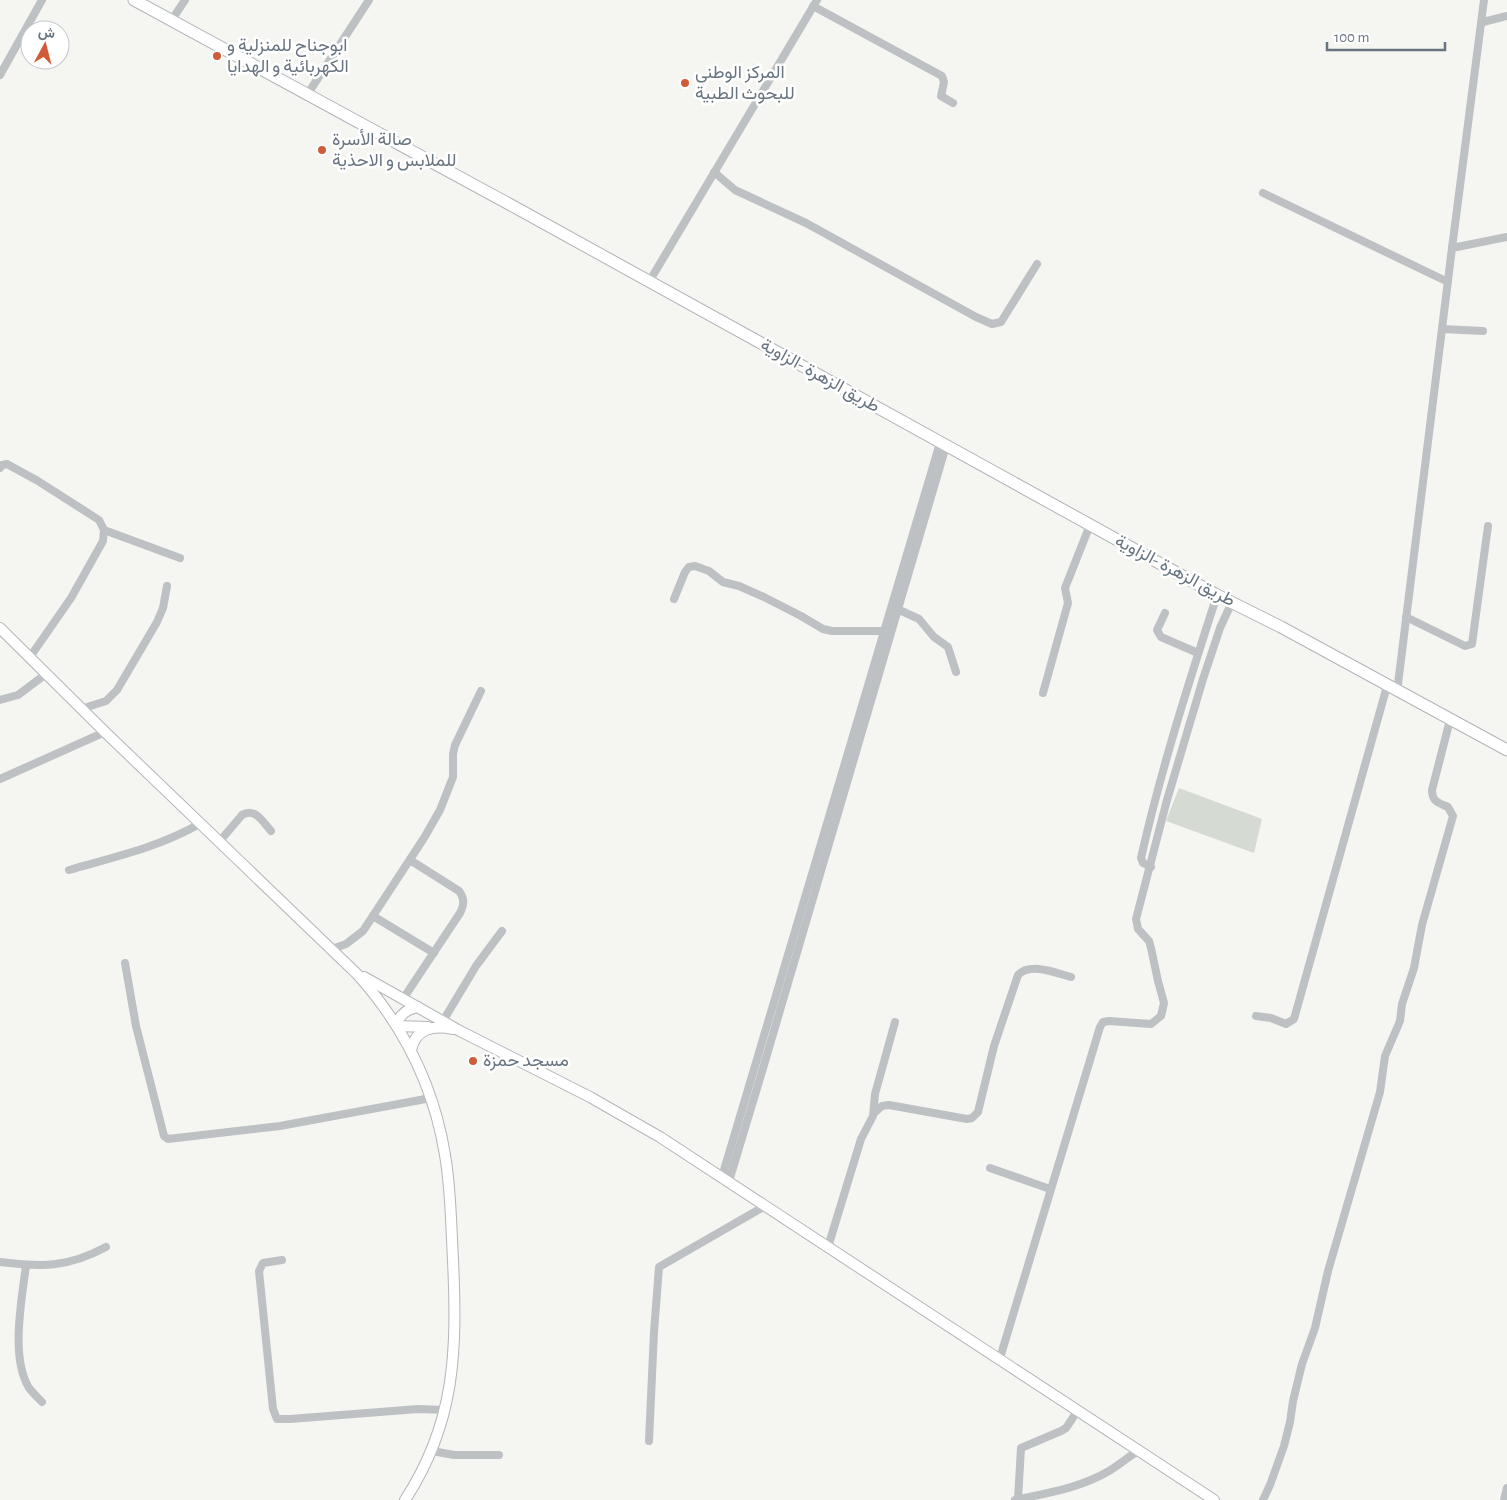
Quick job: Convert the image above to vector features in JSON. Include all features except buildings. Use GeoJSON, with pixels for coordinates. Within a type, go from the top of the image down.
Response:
{"type":"FeatureCollection","features":[{"type":"Feature","properties":{"kind":"main road","name":"طريق الزهرة -الزاوية"},"geometry":{"type":"LineString","coordinates":[[134,0],[1217,595],[1282,627],[1392,689],[1507,750]]}},
{"type":"Feature","properties":{"kind":"main road"},"geometry":{"type":"LineString","coordinates":[[2,632],[358,974],[397,1025],[411,1050],[431,1098],[442,1139],[447,1168],[454,1274],[455,1335],[451,1379],[445,1410],[432,1451],[405,1500]]}},
{"type":"Feature","properties":{"kind":"main road"},"geometry":{"type":"LineString","coordinates":[[358,974],[460,1031],[597,1101],[660,1137],[1214,1500]]}},
{"type":"Feature","properties":{"kind":"main road"},"geometry":{"type":"LineString","coordinates":[[397,1025],[402,1014],[418,1007]]}},
{"type":"Feature","properties":{"kind":"main road"},"geometry":{"type":"LineString","coordinates":[[397,1025],[430,1028],[444,1027],[460,1031]]}},
{"type":"Feature","properties":{"kind":"main road"},"geometry":{"type":"LineString","coordinates":[[411,1050],[417,1036],[430,1028]]}},
{"type":"Feature","properties":{"kind":"street"},"geometry":{"type":"LineString","coordinates":[[0,76],[42,0]]}},
{"type":"Feature","properties":{"kind":"street"},"geometry":{"type":"LineString","coordinates":[[171,21],[186,0]]}},
{"type":"Feature","properties":{"kind":"street"},"geometry":{"type":"LineString","coordinates":[[307,95],[369,0]]}},
{"type":"Feature","properties":{"kind":"street"},"geometry":{"type":"LineString","coordinates":[[1256,1016],[1271,1018],[1286,1024],[1294,1019],[1392,689],[1406,617],[1452,248],[1483,22],[1484,0]]}},
{"type":"Feature","properties":{"kind":"street"},"geometry":{"type":"LineString","coordinates":[[649,282],[815,3],[942,76],[944,82],[941,96],[953,103]]}},
{"type":"Feature","properties":{"kind":"street"},"geometry":{"type":"LineString","coordinates":[[1483,22],[1507,16]]}},
{"type":"Feature","properties":{"kind":"street"},"geometry":{"type":"LineString","coordinates":[[714,172],[735,190],[806,223],[992,324],[1001,322],[1037,264]]}},
{"type":"Feature","properties":{"kind":"street"},"geometry":{"type":"LineString","coordinates":[[1263,193],[1448,282]]}},
{"type":"Feature","properties":{"kind":"street"},"geometry":{"type":"LineString","coordinates":[[1452,248],[1507,237]]}},
{"type":"Feature","properties":{"kind":"street"},"geometry":{"type":"LineString","coordinates":[[1442,329],[1482,331]]}},
{"type":"Feature","properties":{"kind":"street"},"geometry":{"type":"LineString","coordinates":[[725,1179],[759,1084],[943,444]]}},
{"type":"Feature","properties":{"kind":"street"},"geometry":{"type":"LineString","coordinates":[[0,468],[2,465],[7,464],[38,481],[99,520],[104,530],[104,541],[76,588],[30,657]]}},
{"type":"Feature","properties":{"kind":"street"},"geometry":{"type":"LineString","coordinates":[[1043,693],[1068,603],[1065,588],[1090,525]]}},
{"type":"Feature","properties":{"kind":"street"},"geometry":{"type":"LineString","coordinates":[[1406,617],[1465,646],[1472,644],[1488,526]]}},
{"type":"Feature","properties":{"kind":"street"},"geometry":{"type":"LineString","coordinates":[[104,530],[180,558]]}},
{"type":"Feature","properties":{"kind":"street"},"geometry":{"type":"LineString","coordinates":[[674,599],[685,572],[689,567],[695,566],[709,571],[723,582],[744,588],[764,597],[822,629],[832,631],[885,631]]}},
{"type":"Feature","properties":{"kind":"street"},"geometry":{"type":"LineString","coordinates":[[81,709],[106,701],[117,690],[157,622],[163,608],[167,586]]}},
{"type":"Feature","properties":{"kind":"street"},"geometry":{"type":"LineString","coordinates":[[1150,867],[1143,863],[1141,858],[1150,820],[1198,653],[1217,595]]}},
{"type":"Feature","properties":{"kind":"street"},"geometry":{"type":"LineString","coordinates":[[1000,1358],[1101,1024],[1108,1021],[1152,1024],[1160,1016],[1164,1002],[1151,948],[1138,929],[1136,919],[1167,800],[1214,644],[1232,602]]}},
{"type":"Feature","properties":{"kind":"street"},"geometry":{"type":"LineString","coordinates":[[725,1179],[885,631],[895,608]]}},
{"type":"Feature","properties":{"kind":"street"},"geometry":{"type":"LineString","coordinates":[[895,608],[919,619],[934,637],[948,647],[956,672]]}},
{"type":"Feature","properties":{"kind":"street"},"geometry":{"type":"LineString","coordinates":[[1165,614],[1157,630],[1160,637],[1198,653]]}},
{"type":"Feature","properties":{"kind":"street"},"geometry":{"type":"LineString","coordinates":[[1202,641],[1214,644]]}},
{"type":"Feature","properties":{"kind":"street"},"geometry":{"type":"LineString","coordinates":[[0,700],[18,695],[46,674]]}},
{"type":"Feature","properties":{"kind":"street"},"geometry":{"type":"LineString","coordinates":[[332,949],[346,944],[358,936],[410,860],[440,810],[453,777],[452,754],[455,745],[481,691]]}},
{"type":"Feature","properties":{"kind":"street"},"geometry":{"type":"LineString","coordinates":[[1263,1500],[1276,1469],[1290,1422],[1302,1364],[1315,1328],[1328,1271],[1380,1092],[1385,1056],[1400,1021],[1402,1004],[1414,968],[1422,925],[1452,816],[1448,807],[1435,801],[1432,797],[1432,790],[1450,720]]}},
{"type":"Feature","properties":{"kind":"street"},"geometry":{"type":"LineString","coordinates":[[0,779],[105,732]]}},
{"type":"Feature","properties":{"kind":"street"},"geometry":{"type":"LineString","coordinates":[[220,841],[242,815],[247,813],[255,814],[271,831]]}},
{"type":"Feature","properties":{"kind":"street"},"geometry":{"type":"LineString","coordinates":[[69,870],[143,850],[182,834],[201,823]]}},
{"type":"Feature","properties":{"kind":"street"},"geometry":{"type":"LineString","coordinates":[[403,999],[462,909],[463,900],[459,891],[410,860]]}},
{"type":"Feature","properties":{"kind":"street"},"geometry":{"type":"LineString","coordinates":[[373,916],[434,953]]}},
{"type":"Feature","properties":{"kind":"street"},"geometry":{"type":"LineString","coordinates":[[443,1021],[476,966],[502,931]]}},
{"type":"Feature","properties":{"kind":"street"},"geometry":{"type":"LineString","coordinates":[[125,963],[136,1026],[164,1136],[168,1139],[280,1126],[431,1098]]}},
{"type":"Feature","properties":{"kind":"street"},"geometry":{"type":"LineString","coordinates":[[874,1112],[882,1106],[889,1105],[965,1119],[972,1118],[978,1112],[994,1046],[1018,975],[1030,968],[1071,976]]}},
{"type":"Feature","properties":{"kind":"street"},"geometry":{"type":"LineString","coordinates":[[828,1247],[861,1139],[874,1112],[875,1094],[895,1022]]}},
{"type":"Feature","properties":{"kind":"street"},"geometry":{"type":"LineString","coordinates":[[990,1168],[1050,1188]]}},
{"type":"Feature","properties":{"kind":"street"},"geometry":{"type":"LineString","coordinates":[[649,1441],[659,1267],[765,1206]]}},
{"type":"Feature","properties":{"kind":"street"},"geometry":{"type":"LineString","coordinates":[[0,1262],[26,1265],[60,1264],[86,1258],[106,1247]]}},
{"type":"Feature","properties":{"kind":"street"},"geometry":{"type":"LineString","coordinates":[[282,1260],[263,1263],[259,1271],[274,1409],[277,1418],[290,1419],[418,1409],[445,1410]]}},
{"type":"Feature","properties":{"kind":"street"},"geometry":{"type":"LineString","coordinates":[[26,1265],[20,1312],[19,1345],[26,1382],[42,1402]]}},
{"type":"Feature","properties":{"kind":"street"},"geometry":{"type":"LineString","coordinates":[[1078,1410],[1066,1428],[1021,1448],[1017,1500],[1051,1493],[1079,1484],[1108,1471],[1138,1451]]}},
{"type":"Feature","properties":{"kind":"street"},"geometry":{"type":"LineString","coordinates":[[432,1451],[454,1455],[499,1455]]}},
{"type":"Feature","properties":{"kind":"street"},"geometry":{"type":"LineString","coordinates":[[1504,1500],[1507,1488]]}},
{"type":"Feature","properties":{"kind":"shaded area"},"geometry":{"type":"Polygon","coordinates":[[[1179,788],[1262,819],[1254,853],[1166,821],[1179,788]]]}},
{"type":"Feature","properties":{"kind":"place","name":"ابوجناح للمنزلية و الكهربائية و الهدايا"},"geometry":{"type":"Point","coordinates":[217,56]}},
{"type":"Feature","properties":{"kind":"place","name":"المركز الوطني للبحوث الطبية"},"geometry":{"type":"Point","coordinates":[685,83]}},
{"type":"Feature","properties":{"kind":"place","name":"صالة الأسرة للملابس و الاحذية"},"geometry":{"type":"Point","coordinates":[322,150]}},
{"type":"Feature","properties":{"kind":"place","name":"مسجد حمزة"},"geometry":{"type":"Point","coordinates":[473,1061]}}]}
